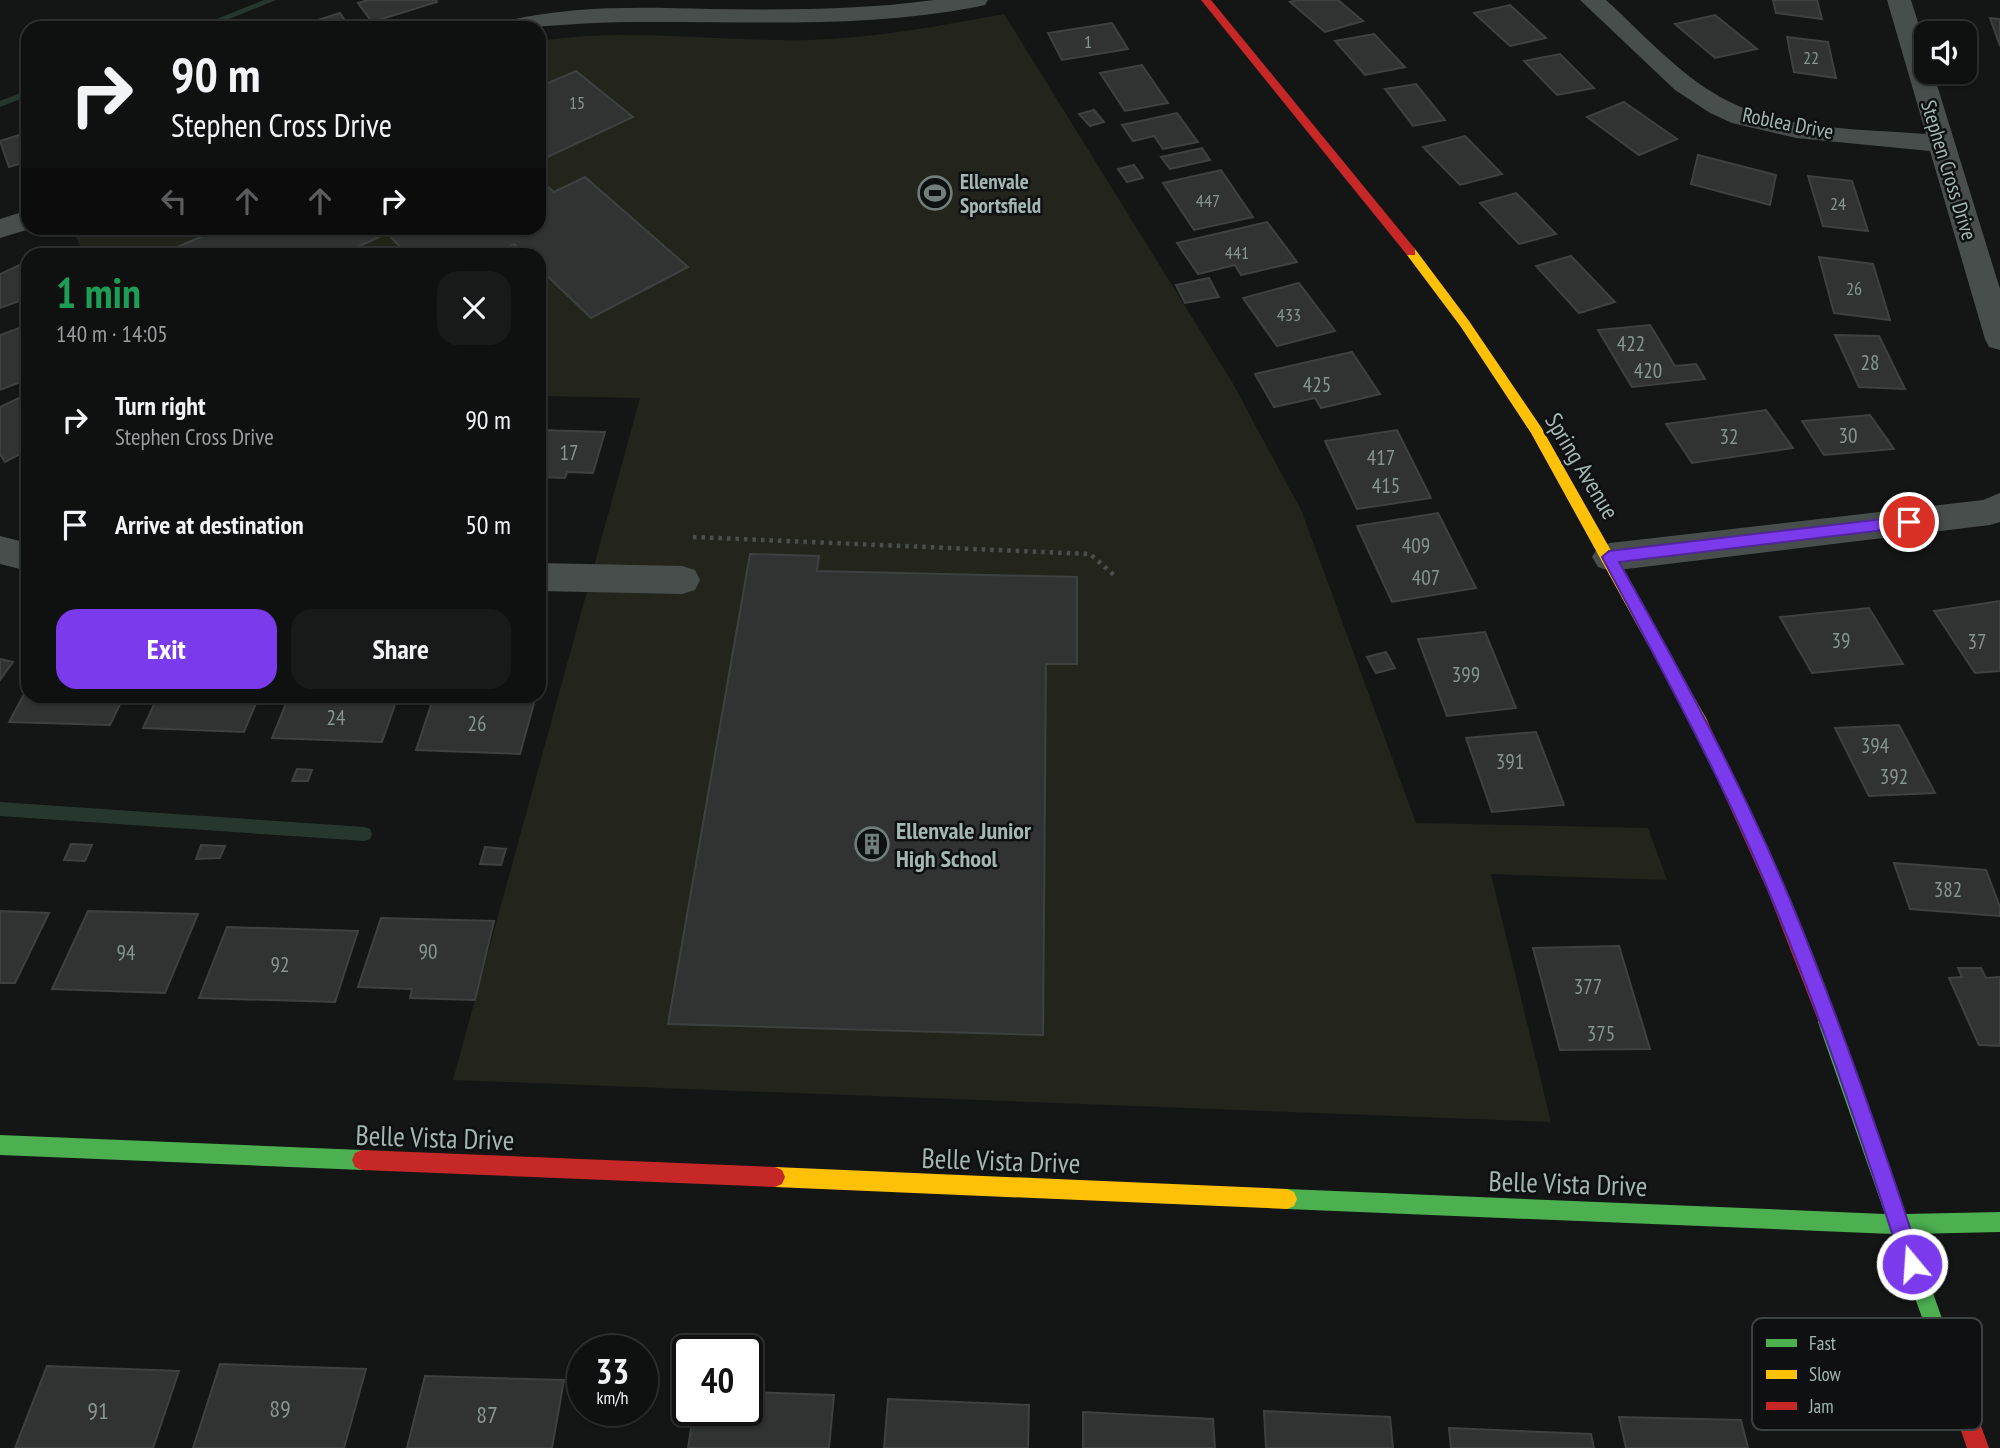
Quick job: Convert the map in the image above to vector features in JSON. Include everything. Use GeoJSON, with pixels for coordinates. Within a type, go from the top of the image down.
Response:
{"type":"FeatureCollection","features":[{"type":"Feature","properties":{"kind":"street"},"geometry":{"type":"LineString","coordinates":[[541,21],[566,16],[619,14],[855,17],[897,14],[976,0]]}},
{"type":"Feature","properties":{"kind":"street","name":"Spring Avenue"},"geometry":{"type":"LineString","coordinates":[[1206,0],[1461,319],[1500,375],[1609,557],[1695,711],[1782,902],[1869,1133],[1932,1318]]}},
{"type":"Feature","properties":{"kind":"street","name":"Roblea Drive"},"geometry":{"type":"LineString","coordinates":[[1592,0],[1691,89],[1720,108],[1753,121],[1794,128],[1940,144]]}},
{"type":"Feature","properties":{"kind":"street","name":"Stephen Cross Drive"},"geometry":{"type":"LineString","coordinates":[[1899,0],[2000,339]]}},
{"type":"Feature","properties":{"kind":"street"},"geometry":{"type":"LineString","coordinates":[[0,229],[21,222]]}},
{"type":"Feature","properties":{"kind":"street"},"geometry":{"type":"LineString","coordinates":[[1609,557],[1990,512],[2000,506]]}},
{"type":"Feature","properties":{"kind":"street"},"geometry":{"type":"LineString","coordinates":[[0,550],[21,555]]}},
{"type":"Feature","properties":{"kind":"street"},"geometry":{"type":"LineString","coordinates":[[546,577],[682,580]]}},
{"type":"Feature","properties":{"kind":"street","name":"Belle Vista Drive"},"geometry":{"type":"LineString","coordinates":[[0,1145],[1899,1224],[2000,1222]]}},
{"type":"Feature","properties":{"kind":"street","name":"Spring Avenue"},"geometry":{"type":"LineString","coordinates":[[1972,1430],[1978,1448]]}},
{"type":"Feature","properties":{"kind":"path"},"geometry":{"type":"LineString","coordinates":[[693,537],[1090,554],[1114,575]]}},
{"type":"Feature","properties":{"kind":"shaded area"},"geometry":{"type":"Polygon","coordinates":[[[1004,14],[1232,382],[1302,512],[1416,823],[1648,828],[1667,880],[1491,874],[1551,1122],[453,1080],[640,398],[546,396],[546,248],[81,248],[75,235],[546,235],[546,40],[606,35],[809,40],[907,31],[1004,14]]]}},
{"type":"Feature","properties":{"kind":"building"},"geometry":{"type":"Polygon","coordinates":[[[368,0],[437,2],[375,21],[371,21],[358,3],[368,0]]]}},
{"type":"Feature","properties":{"kind":"building"},"geometry":{"type":"Polygon","coordinates":[[[1338,0],[1363,21],[1325,32],[1290,2],[1338,0]]]}},
{"type":"Feature","properties":{"kind":"building"},"geometry":{"type":"Polygon","coordinates":[[[1773,0],[1817,0],[1822,19],[1776,13],[1773,0]]]}},
{"type":"Feature","properties":{"kind":"building"},"geometry":{"type":"Polygon","coordinates":[[[1510,5],[1546,38],[1510,46],[1474,13],[1510,5]]]}},
{"type":"Feature","properties":{"kind":"building"},"geometry":{"type":"Polygon","coordinates":[[[340,13],[345,21],[315,21],[340,13]]]}},
{"type":"Feature","properties":{"kind":"building"},"geometry":{"type":"Polygon","coordinates":[[[1715,15],[1757,49],[1715,58],[1675,24],[1715,15]]]}},
{"type":"Feature","properties":{"kind":"building"},"geometry":{"type":"Polygon","coordinates":[[[1990,18],[2000,19],[2000,46],[1990,18]]]}},
{"type":"Feature","properties":{"kind":"building"},"geometry":{"type":"Polygon","coordinates":[[[1112,23],[1128,49],[1062,60],[1048,33],[1112,23]]]}},
{"type":"Feature","properties":{"kind":"building"},"geometry":{"type":"Polygon","coordinates":[[[1374,34],[1405,67],[1365,75],[1335,41],[1374,34]]]}},
{"type":"Feature","properties":{"kind":"building"},"geometry":{"type":"Polygon","coordinates":[[[1787,37],[1828,42],[1836,78],[1794,72],[1787,37]]]}},
{"type":"Feature","properties":{"kind":"building"},"geometry":{"type":"Polygon","coordinates":[[[1560,54],[1594,88],[1557,95],[1524,61],[1560,54]]]}},
{"type":"Feature","properties":{"kind":"building"},"geometry":{"type":"Polygon","coordinates":[[[1142,65],[1168,103],[1125,111],[1100,73],[1142,65]]]}},
{"type":"Feature","properties":{"kind":"building"},"geometry":{"type":"Polygon","coordinates":[[[576,71],[633,117],[546,158],[546,84],[576,71]]]}},
{"type":"Feature","properties":{"kind":"building"},"geometry":{"type":"Polygon","coordinates":[[[1416,84],[1445,120],[1413,126],[1385,89],[1416,84]]]}},
{"type":"Feature","properties":{"kind":"building"},"geometry":{"type":"Polygon","coordinates":[[[1624,102],[1677,139],[1639,155],[1587,117],[1624,102]]]}},
{"type":"Feature","properties":{"kind":"building"},"geometry":{"type":"Polygon","coordinates":[[[1094,110],[1104,122],[1090,126],[1079,114],[1094,110]]]}},
{"type":"Feature","properties":{"kind":"building"},"geometry":{"type":"Polygon","coordinates":[[[1177,113],[1198,142],[1163,149],[1154,136],[1133,141],[1122,125],[1177,113]]]}},
{"type":"Feature","properties":{"kind":"building"},"geometry":{"type":"Polygon","coordinates":[[[21,134],[21,163],[9,167],[0,141],[21,134]]]}},
{"type":"Feature","properties":{"kind":"building"},"geometry":{"type":"Polygon","coordinates":[[[1465,136],[1502,174],[1460,185],[1423,147],[1465,136]]]}},
{"type":"Feature","properties":{"kind":"building"},"geometry":{"type":"Polygon","coordinates":[[[1202,148],[1210,160],[1170,169],[1161,157],[1202,148]]]}},
{"type":"Feature","properties":{"kind":"building"},"geometry":{"type":"Polygon","coordinates":[[[1698,155],[1776,175],[1770,205],[1691,184],[1698,155]]]}},
{"type":"Feature","properties":{"kind":"building"},"geometry":{"type":"Polygon","coordinates":[[[1134,165],[1143,178],[1127,182],[1118,169],[1134,165]]]}},
{"type":"Feature","properties":{"kind":"building"},"geometry":{"type":"Polygon","coordinates":[[[1221,170],[1253,217],[1194,230],[1163,183],[1221,170]]]}},
{"type":"Feature","properties":{"kind":"building"},"geometry":{"type":"Polygon","coordinates":[[[1808,176],[1852,181],[1868,231],[1823,226],[1808,176]]]}},
{"type":"Feature","properties":{"kind":"building"},"geometry":{"type":"Polygon","coordinates":[[[585,177],[688,267],[591,318],[546,275],[546,248],[518,248],[514,244],[506,248],[401,248],[389,235],[546,235],[546,185],[554,192],[585,177]]]}},
{"type":"Feature","properties":{"kind":"building"},"geometry":{"type":"Polygon","coordinates":[[[1516,193],[1556,234],[1519,244],[1480,203],[1516,193]]]}},
{"type":"Feature","properties":{"kind":"building"},"geometry":{"type":"Polygon","coordinates":[[[1267,222],[1297,262],[1241,275],[1235,265],[1198,274],[1177,243],[1267,222]]]}},
{"type":"Feature","properties":{"kind":"building"},"geometry":{"type":"Polygon","coordinates":[[[205,235],[383,235],[356,248],[175,248],[205,235]]]}},
{"type":"Feature","properties":{"kind":"building"},"geometry":{"type":"Polygon","coordinates":[[[1571,256],[1615,302],[1579,313],[1536,266],[1571,256]]]}},
{"type":"Feature","properties":{"kind":"building"},"geometry":{"type":"Polygon","coordinates":[[[1819,257],[1873,264],[1890,320],[1834,313],[1819,257]]]}},
{"type":"Feature","properties":{"kind":"building"},"geometry":{"type":"Polygon","coordinates":[[[21,264],[21,300],[0,308],[0,274],[21,264]]]}},
{"type":"Feature","properties":{"kind":"building"},"geometry":{"type":"Polygon","coordinates":[[[1209,278],[1219,297],[1185,303],[1176,285],[1209,278]]]}},
{"type":"Feature","properties":{"kind":"building"},"geometry":{"type":"Polygon","coordinates":[[[1299,283],[1335,331],[1277,346],[1243,298],[1299,283]]]}},
{"type":"Feature","properties":{"kind":"building"},"geometry":{"type":"Polygon","coordinates":[[[1650,325],[1675,366],[1696,364],[1705,379],[1632,387],[1598,330],[1650,325]]]}},
{"type":"Feature","properties":{"kind":"building"},"geometry":{"type":"Polygon","coordinates":[[[21,327],[21,382],[0,390],[0,335],[21,327]]]}},
{"type":"Feature","properties":{"kind":"building"},"geometry":{"type":"Polygon","coordinates":[[[1835,335],[1879,336],[1905,389],[1859,387],[1835,335]]]}},
{"type":"Feature","properties":{"kind":"building"},"geometry":{"type":"Polygon","coordinates":[[[1352,352],[1380,394],[1321,408],[1315,398],[1274,407],[1255,374],[1352,352]]]}},
{"type":"Feature","properties":{"kind":"building"},"geometry":{"type":"Polygon","coordinates":[[[21,397],[21,454],[5,462],[0,454],[0,407],[21,397]]]}},
{"type":"Feature","properties":{"kind":"building"},"geometry":{"type":"Polygon","coordinates":[[[1766,410],[1793,448],[1692,463],[1666,424],[1766,410]]]}},
{"type":"Feature","properties":{"kind":"building"},"geometry":{"type":"Polygon","coordinates":[[[1870,415],[1894,449],[1824,455],[1802,421],[1870,415]]]}},
{"type":"Feature","properties":{"kind":"building"},"geometry":{"type":"Polygon","coordinates":[[[546,430],[605,432],[593,473],[567,472],[565,478],[546,477],[546,430]]]}},
{"type":"Feature","properties":{"kind":"building"},"geometry":{"type":"Polygon","coordinates":[[[1397,430],[1431,498],[1357,509],[1325,441],[1397,430]]]}},
{"type":"Feature","properties":{"kind":"building"},"geometry":{"type":"Polygon","coordinates":[[[1438,513],[1476,588],[1392,602],[1357,526],[1438,513]]]}},
{"type":"Feature","properties":{"kind":"building","name":"Ellenvale Junior High School"},"geometry":{"type":"Polygon","coordinates":[[[750,554],[819,556],[817,571],[1077,577],[1077,664],[1046,664],[1043,1035],[668,1024],[750,554]]]}},
{"type":"Feature","properties":{"kind":"building"},"geometry":{"type":"Polygon","coordinates":[[[2000,601],[2000,671],[1975,673],[1934,611],[2000,601]]]}},
{"type":"Feature","properties":{"kind":"building"},"geometry":{"type":"Polygon","coordinates":[[[1869,608],[1903,664],[1812,673],[1780,617],[1869,608]]]}},
{"type":"Feature","properties":{"kind":"building"},"geometry":{"type":"Polygon","coordinates":[[[1485,632],[1516,708],[1447,716],[1418,639],[1485,632]]]}},
{"type":"Feature","properties":{"kind":"building"},"geometry":{"type":"Polygon","coordinates":[[[1386,652],[1395,668],[1376,673],[1367,657],[1386,652]]]}},
{"type":"Feature","properties":{"kind":"building"},"geometry":{"type":"Polygon","coordinates":[[[0,659],[13,662],[0,680],[0,659]]]}},
{"type":"Feature","properties":{"kind":"building"},"geometry":{"type":"Polygon","coordinates":[[[21,700],[21,703],[121,703],[110,725],[9,722],[21,700]]]}},
{"type":"Feature","properties":{"kind":"building"},"geometry":{"type":"Polygon","coordinates":[[[155,703],[256,703],[244,732],[143,728],[155,703]]]}},
{"type":"Feature","properties":{"kind":"building"},"geometry":{"type":"Polygon","coordinates":[[[286,703],[396,703],[382,742],[272,738],[286,703]]]}},
{"type":"Feature","properties":{"kind":"building"},"geometry":{"type":"Polygon","coordinates":[[[432,703],[534,703],[520,754],[416,750],[432,703]]]}},
{"type":"Feature","properties":{"kind":"building"},"geometry":{"type":"Polygon","coordinates":[[[1899,725],[1935,793],[1869,796],[1835,728],[1899,725]]]}},
{"type":"Feature","properties":{"kind":"building"},"geometry":{"type":"Polygon","coordinates":[[[1536,732],[1564,805],[1492,812],[1466,738],[1536,732]]]}},
{"type":"Feature","properties":{"kind":"building"},"geometry":{"type":"Polygon","coordinates":[[[297,769],[312,770],[308,781],[292,781],[297,769]]]}},
{"type":"Feature","properties":{"kind":"building"},"geometry":{"type":"Polygon","coordinates":[[[71,844],[92,845],[85,861],[64,860],[71,844]]]}},
{"type":"Feature","properties":{"kind":"building"},"geometry":{"type":"Polygon","coordinates":[[[201,845],[225,846],[220,858],[196,859],[201,845]]]}},
{"type":"Feature","properties":{"kind":"building"},"geometry":{"type":"Polygon","coordinates":[[[485,847],[506,849],[501,865],[480,864],[485,847]]]}},
{"type":"Feature","properties":{"kind":"building"},"geometry":{"type":"Polygon","coordinates":[[[1894,863],[1986,870],[2000,907],[2000,916],[1910,909],[1894,863]]]}},
{"type":"Feature","properties":{"kind":"building"},"geometry":{"type":"Polygon","coordinates":[[[0,911],[49,913],[15,983],[0,983],[0,911]]]}},
{"type":"Feature","properties":{"kind":"building"},"geometry":{"type":"Polygon","coordinates":[[[88,911],[198,914],[165,993],[52,989],[88,911]]]}},
{"type":"Feature","properties":{"kind":"building"},"geometry":{"type":"Polygon","coordinates":[[[381,918],[494,921],[475,1000],[410,998],[412,989],[358,987],[381,918]]]}},
{"type":"Feature","properties":{"kind":"building"},"geometry":{"type":"Polygon","coordinates":[[[227,927],[358,931],[335,1002],[199,998],[227,927]]]}},
{"type":"Feature","properties":{"kind":"building"},"geometry":{"type":"Polygon","coordinates":[[[1619,946],[1650,1049],[1560,1050],[1533,948],[1619,946]]]}},
{"type":"Feature","properties":{"kind":"building"},"geometry":{"type":"Polygon","coordinates":[[[1958,968],[1981,968],[1986,978],[2000,977],[2000,1046],[1979,1045],[1949,978],[1962,977],[1958,968]]]}},
{"type":"Feature","properties":{"kind":"building"},"geometry":{"type":"Polygon","coordinates":[[[220,1364],[366,1369],[344,1448],[193,1448],[220,1364]]]}},
{"type":"Feature","properties":{"kind":"building"},"geometry":{"type":"Polygon","coordinates":[[[47,1366],[179,1371],[153,1448],[15,1448],[47,1366]]]}},
{"type":"Feature","properties":{"kind":"building"},"geometry":{"type":"Polygon","coordinates":[[[425,1376],[564,1380],[552,1448],[407,1448],[425,1376]]]}},
{"type":"Feature","properties":{"kind":"building"},"geometry":{"type":"Polygon","coordinates":[[[763,1393],[834,1395],[829,1448],[688,1448],[691,1426],[763,1426],[763,1393]]]}},
{"type":"Feature","properties":{"kind":"building"},"geometry":{"type":"Polygon","coordinates":[[[888,1399],[1029,1405],[1028,1448],[884,1448],[888,1399]]]}},
{"type":"Feature","properties":{"kind":"building"},"geometry":{"type":"Polygon","coordinates":[[[1264,1411],[1390,1417],[1393,1448],[1266,1448],[1264,1411]]]}},
{"type":"Feature","properties":{"kind":"building"},"geometry":{"type":"Polygon","coordinates":[[[1083,1412],[1213,1419],[1215,1448],[1083,1448],[1083,1412]]]}},
{"type":"Feature","properties":{"kind":"building"},"geometry":{"type":"Polygon","coordinates":[[[1619,1417],[1741,1420],[1748,1448],[1626,1448],[1619,1417]]]}},
{"type":"Feature","properties":{"kind":"building"},"geometry":{"type":"Polygon","coordinates":[[[1449,1428],[1591,1434],[1594,1448],[1451,1448],[1449,1428]]]}},
{"type":"Feature","properties":{"kind":"waterway"},"geometry":{"type":"LineString","coordinates":[[217,21],[272,0]]}},
{"type":"Feature","properties":{"kind":"waterway"},"geometry":{"type":"LineString","coordinates":[[0,104],[21,96]]}},
{"type":"Feature","properties":{"kind":"waterway"},"geometry":{"type":"LineString","coordinates":[[0,809],[365,834]]}},
{"type":"Feature","properties":{"kind":"traffic: fast"},"geometry":{"type":"LineString","coordinates":[[1827,1022],[1932,1318]]}},
{"type":"Feature","properties":{"kind":"traffic: fast"},"geometry":{"type":"LineString","coordinates":[[0,1145],[362,1160]]}},
{"type":"Feature","properties":{"kind":"traffic: fast"},"geometry":{"type":"LineString","coordinates":[[1287,1199],[1899,1224],[2000,1222]]}},
{"type":"Feature","properties":{"kind":"traffic: slow"},"geometry":{"type":"LineString","coordinates":[[1411,252],[1465,324],[1536,430],[1701,725]]}},
{"type":"Feature","properties":{"kind":"traffic: slow"},"geometry":{"type":"LineString","coordinates":[[775,1177],[1287,1199]]}},
{"type":"Feature","properties":{"kind":"traffic: jam"},"geometry":{"type":"LineString","coordinates":[[1206,0],[1411,252]]}},
{"type":"Feature","properties":{"kind":"traffic: jam"},"geometry":{"type":"LineString","coordinates":[[1701,725],[1776,891],[1827,1022]]}},
{"type":"Feature","properties":{"kind":"traffic: jam"},"geometry":{"type":"LineString","coordinates":[[362,1160],[775,1177]]}},
{"type":"Feature","properties":{"kind":"traffic: jam"},"geometry":{"type":"LineString","coordinates":[[1972,1430],[1978,1448]]}},
{"type":"Feature","properties":{"kind":"place","name":"Ellenvale Sportsfield"},"geometry":{"type":"Point","coordinates":[935,193]}},
{"type":"Feature","properties":{"kind":"place","name":"Ellenvale Junior High School"},"geometry":{"type":"Point","coordinates":[872,844]}},
{"type":"Feature","properties":{"kind":"route"},"geometry":{"type":"LineString","coordinates":[[1909,522],[1609,557],[1695,711],[1782,902],[1869,1133],[1912,1264]]}}]}
